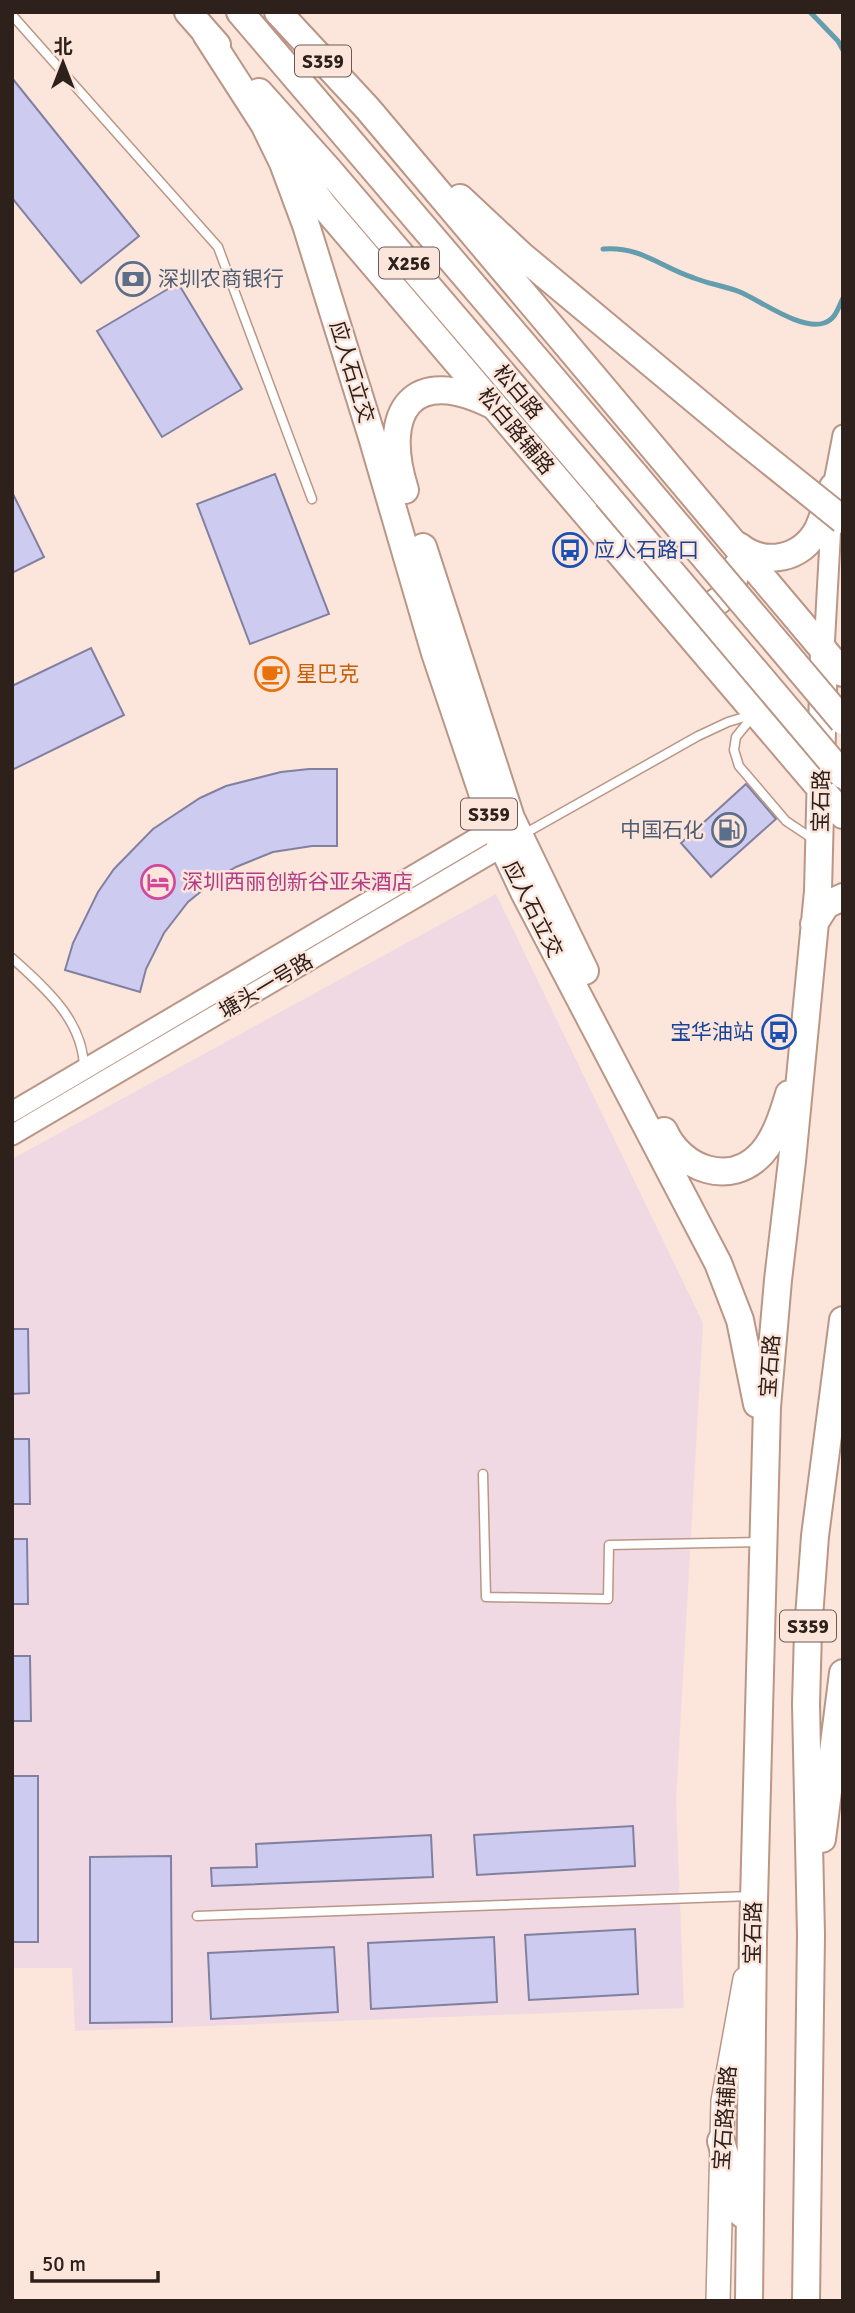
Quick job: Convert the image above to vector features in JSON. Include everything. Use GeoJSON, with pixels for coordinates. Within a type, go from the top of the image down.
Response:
{"type":"FeatureCollection","features":[{"type":"Feature","properties":{"kind":"main road","name":"松白路"},"geometry":{"type":"LineString","coordinates":[[240,12],[843,721]]}},
{"type":"Feature","properties":{"kind":"main road","name":"S359"},"geometry":{"type":"LineString","coordinates":[[278,12],[368,109],[843,673]]}},
{"type":"Feature","properties":{"kind":"main road","name":"松白路"},"geometry":{"type":"LineString","coordinates":[[193,20],[328,169],[843,775]]}},
{"type":"Feature","properties":{"kind":"main road","name":"松白路辅路"},"geometry":{"type":"LineString","coordinates":[[193,20],[323,205],[843,815]]}},
{"type":"Feature","properties":{"kind":"main road","name":"S359"},"geometry":{"type":"LineString","coordinates":[[368,109],[521,255],[843,520]]}},
{"type":"Feature","properties":{"kind":"main road","name":"应人石立交"},"geometry":{"type":"LineString","coordinates":[[264,124],[283,163],[306,225],[435,653],[506,832],[730,1289],[751,1370],[765,1478]]}},
{"type":"Feature","properties":{"kind":"main road"},"geometry":{"type":"LineString","coordinates":[[494,406],[471,394],[452,390],[432,391],[415,398],[405,408],[398,424],[396,440],[401,477],[506,832],[666,1136],[681,1157],[692,1164],[720,1171],[750,1163],[761,1153],[779,1121],[803,1042]]}},
{"type":"Feature","properties":{"kind":"main road"},"geometry":{"type":"LineString","coordinates":[[729,538],[747,553],[760,558],[777,559],[793,554],[809,541],[818,529],[833,487]]}},
{"type":"Feature","properties":{"kind":"main road"},"geometry":{"type":"LineString","coordinates":[[657,597],[685,610],[700,610],[714,605],[726,595],[734,583],[736,553],[729,538]]}},
{"type":"Feature","properties":{"kind":"main road","name":"宝石路"},"geometry":{"type":"LineString","coordinates":[[749,2301],[753,1938],[770,1364],[814,924],[820,844],[824,650]]}},
{"type":"Feature","properties":{"kind":"main road"},"geometry":{"type":"LineString","coordinates":[[814,924],[826,905],[843,897]]}},
{"type":"Feature","properties":{"kind":"main road","name":"S359"},"geometry":{"type":"LineString","coordinates":[[806,2299],[811,1935],[806,1704],[808,1631],[815,1536],[843,1320]]}},
{"type":"Feature","properties":{"kind":"main road","name":"S359"},"geometry":{"type":"LineString","coordinates":[[811,1935],[843,1673]]}},
{"type":"Feature","properties":{"kind":"main road","name":"宝石路辅路"},"geometry":{"type":"LineString","coordinates":[[718,2301],[721,2141],[728,2066],[753,1938]]}},
{"type":"Feature","properties":{"kind":"main road"},"geometry":{"type":"LineString","coordinates":[[721,2141],[749,2242]]}},
{"type":"Feature","properties":{"kind":"street","name":"宝石路"},"geometry":{"type":"LineString","coordinates":[[824,650],[833,487],[843,435]]}},
{"type":"Feature","properties":{"kind":"street","name":"塘头一号路"},"geometry":{"type":"LineString","coordinates":[[12,1112],[506,832]]}},
{"type":"Feature","properties":{"kind":"street","name":"塘头一号路"},"geometry":{"type":"LineString","coordinates":[[12,1135],[506,832]]}},
{"type":"Feature","properties":{"kind":"lane"},"geometry":{"type":"LineString","coordinates":[[12,15],[218,247],[312,499]]}},
{"type":"Feature","properties":{"kind":"lane"},"geometry":{"type":"LineString","coordinates":[[506,832],[727,722],[755,714]]}},
{"type":"Feature","properties":{"kind":"lane"},"geometry":{"type":"LineString","coordinates":[[755,714],[736,737],[735,759],[786,821],[820,844]]}},
{"type":"Feature","properties":{"kind":"lane"},"geometry":{"type":"LineString","coordinates":[[12,958],[65,1011],[74,1024],[80,1039],[84,1071]]}},
{"type":"Feature","properties":{"kind":"lane"},"geometry":{"type":"LineString","coordinates":[[484,1474],[485,1597],[608,1599],[609,1545],[764,1542]]}},
{"type":"Feature","properties":{"kind":"lane"},"geometry":{"type":"LineString","coordinates":[[197,1916],[754,1896]]}},
{"type":"Feature","properties":{"kind":"shaded area"},"geometry":{"type":"Polygon","coordinates":[[[496,894],[703,1323],[676,1801],[684,2008],[75,2031],[72,1968],[12,1968],[12,1159],[496,894]]]}},
{"type":"Feature","properties":{"kind":"building"},"geometry":{"type":"Polygon","coordinates":[[[12,78],[139,236],[81,283],[12,198],[12,78]]]}},
{"type":"Feature","properties":{"kind":"building"},"geometry":{"type":"Polygon","coordinates":[[[178,283],[242,389],[162,437],[97,331],[178,283]]]}},
{"type":"Feature","properties":{"kind":"building"},"geometry":{"type":"Polygon","coordinates":[[[275,474],[329,614],[250,644],[197,504],[275,474]]]}},
{"type":"Feature","properties":{"kind":"building"},"geometry":{"type":"Polygon","coordinates":[[[12,492],[44,557],[12,573],[12,492]]]}},
{"type":"Feature","properties":{"kind":"building"},"geometry":{"type":"Polygon","coordinates":[[[91,648],[124,715],[12,770],[12,686],[91,648]]]}},
{"type":"Feature","properties":{"kind":"building","name":"深圳西丽创新谷亚朵酒店"},"geometry":{"type":"Polygon","coordinates":[[[337,769],[337,846],[312,846],[273,852],[219,877],[188,902],[164,933],[146,969],[140,992],[65,970],[73,943],[98,892],[114,869],[153,829],[200,798],[226,786],[281,772],[337,769]]]}},
{"type":"Feature","properties":{"kind":"building","name":"中国石化"},"geometry":{"type":"Polygon","coordinates":[[[746,784],[776,819],[711,877],[681,843],[746,784]]]}},
{"type":"Feature","properties":{"kind":"building"},"geometry":{"type":"Polygon","coordinates":[[[12,1329],[28,1329],[29,1393],[12,1394],[12,1329]]]}},
{"type":"Feature","properties":{"kind":"building"},"geometry":{"type":"Polygon","coordinates":[[[12,1439],[29,1439],[30,1504],[12,1504],[12,1439]]]}},
{"type":"Feature","properties":{"kind":"building"},"geometry":{"type":"Polygon","coordinates":[[[12,1539],[27,1539],[28,1604],[12,1604],[12,1539]]]}},
{"type":"Feature","properties":{"kind":"building"},"geometry":{"type":"Polygon","coordinates":[[[12,1656],[30,1656],[31,1721],[12,1721],[12,1656]]]}},
{"type":"Feature","properties":{"kind":"building"},"geometry":{"type":"Polygon","coordinates":[[[12,1776],[38,1776],[38,1942],[12,1942],[12,1776]]]}},
{"type":"Feature","properties":{"kind":"building"},"geometry":{"type":"Polygon","coordinates":[[[633,1826],[635,1866],[477,1875],[474,1835],[633,1826]]]}},
{"type":"Feature","properties":{"kind":"building"},"geometry":{"type":"Polygon","coordinates":[[[431,1835],[433,1877],[212,1886],[211,1868],[257,1867],[256,1844],[431,1835]]]}},
{"type":"Feature","properties":{"kind":"building"},"geometry":{"type":"Polygon","coordinates":[[[171,1856],[172,2022],[90,2023],[90,1857],[171,1856]]]}},
{"type":"Feature","properties":{"kind":"building"},"geometry":{"type":"Polygon","coordinates":[[[635,1929],[638,1994],[529,2000],[525,1935],[635,1929]]]}},
{"type":"Feature","properties":{"kind":"building"},"geometry":{"type":"Polygon","coordinates":[[[494,1937],[497,2002],[371,2009],[368,1943],[494,1937]]]}},
{"type":"Feature","properties":{"kind":"building"},"geometry":{"type":"Polygon","coordinates":[[[334,1947],[338,2012],[211,2019],[208,1953],[334,1947]]]}},
{"type":"Feature","properties":{"kind":"waterway"},"geometry":{"type":"LineString","coordinates":[[810,12],[838,41],[843,50]]}},
{"type":"Feature","properties":{"kind":"waterway"},"geometry":{"type":"LineString","coordinates":[[603,249],[640,254],[700,280],[740,292],[805,323],[828,321],[836,313],[843,298]]}},
{"type":"Feature","properties":{"kind":"place","name":"深圳农商银行"},"geometry":{"type":"Point","coordinates":[133,279]}},
{"type":"Feature","properties":{"kind":"place","name":"应人石路口"},"geometry":{"type":"Point","coordinates":[570,550]}},
{"type":"Feature","properties":{"kind":"place","name":"星巴克"},"geometry":{"type":"Point","coordinates":[272,674]}},
{"type":"Feature","properties":{"kind":"place","name":"中国石化"},"geometry":{"type":"Point","coordinates":[729,830]}},
{"type":"Feature","properties":{"kind":"place","name":"深圳西丽创新谷亚朵酒店"},"geometry":{"type":"Point","coordinates":[158,882]}},
{"type":"Feature","properties":{"kind":"place","name":"宝华油站"},"geometry":{"type":"Point","coordinates":[779,1032]}}]}
